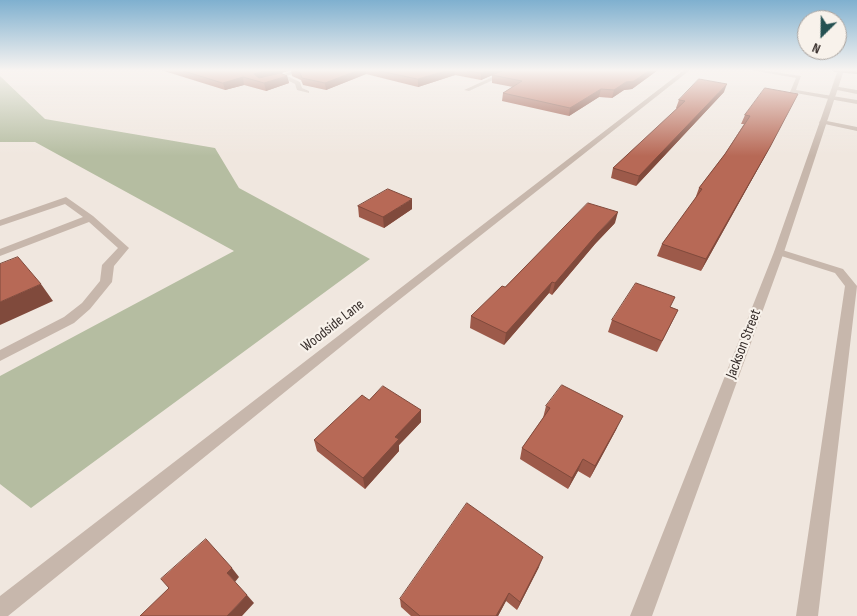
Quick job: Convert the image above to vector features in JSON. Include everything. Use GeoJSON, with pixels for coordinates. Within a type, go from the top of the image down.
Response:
{"type":"FeatureCollection","features":[{"type":"Feature","properties":{"kind":"street","name":"Woodside Lane"},"geometry":{"type":"LineString","coordinates":[[2,603],[650,99]]}},
{"type":"Feature","properties":{"kind":"street","name":"Jackson Street"},"geometry":{"type":"LineString","coordinates":[[641,616],[779,252],[831,99]]}},
{"type":"Feature","properties":{"kind":"street"},"geometry":{"type":"LineString","coordinates":[[836,99],[857,102]]}},
{"type":"Feature","properties":{"kind":"street"},"geometry":{"type":"LineString","coordinates":[[822,122],[857,129]]}},
{"type":"Feature","properties":{"kind":"street"},"geometry":{"type":"LineString","coordinates":[[0,223],[66,200],[124,248],[108,264],[106,282],[86,306],[69,320],[0,356]]}},
{"type":"Feature","properties":{"kind":"street"},"geometry":{"type":"LineString","coordinates":[[0,253],[90,218]]}},
{"type":"Feature","properties":{"kind":"street"},"geometry":{"type":"LineString","coordinates":[[779,252],[839,271],[851,286],[807,616]]}},
{"type":"Feature","properties":{"kind":"green space"},"geometry":{"type":"Polygon","coordinates":[[[0,99],[24,99],[45,119],[215,148],[239,188],[370,259],[31,508],[0,484],[0,376],[234,251],[35,142],[0,142],[0,99]]]}},
{"type":"Feature","properties":{"kind":"building"},"geometry":{"type":"Polygon","coordinates":[[[529,99],[585,99],[570,108],[529,99]]]}},
{"type":"Feature","properties":{"kind":"building"},"geometry":{"type":"Polygon","coordinates":[[[713,99],[639,176],[613,168],[685,101],[679,100],[713,99]]]}},
{"type":"Feature","properties":{"kind":"building"},"geometry":{"type":"Polygon","coordinates":[[[757,99],[795,99],[706,259],[662,244],[702,189],[699,188],[725,154],[750,116],[745,115],[757,99]]]}},
{"type":"Feature","properties":{"kind":"building"},"geometry":{"type":"Polygon","coordinates":[[[388,189],[412,199],[383,217],[358,206],[388,189]]]}},
{"type":"Feature","properties":{"kind":"building"},"geometry":{"type":"Polygon","coordinates":[[[588,203],[618,212],[555,283],[552,282],[506,333],[471,316],[502,286],[505,287],[588,203]]]}},
{"type":"Feature","properties":{"kind":"building"},"geometry":{"type":"Polygon","coordinates":[[[18,257],[41,284],[0,302],[0,264],[18,257]]]}},
{"type":"Feature","properties":{"kind":"building"},"geometry":{"type":"Polygon","coordinates":[[[636,283],[675,297],[670,307],[678,310],[662,341],[612,320],[636,283]]]}},
{"type":"Feature","properties":{"kind":"building"},"geometry":{"type":"Polygon","coordinates":[[[562,385],[623,416],[595,466],[583,459],[572,478],[522,448],[550,408],[546,406],[562,385]]]}},
{"type":"Feature","properties":{"kind":"building"},"geometry":{"type":"Polygon","coordinates":[[[383,386],[421,410],[395,437],[399,439],[363,478],[314,440],[362,395],[369,400],[383,386]]]}},
{"type":"Feature","properties":{"kind":"building"},"geometry":{"type":"Polygon","coordinates":[[[467,503],[543,557],[520,602],[509,593],[496,616],[420,616],[400,599],[467,503]]]}},
{"type":"Feature","properties":{"kind":"building"},"geometry":{"type":"Polygon","coordinates":[[[206,539],[232,568],[227,573],[247,595],[227,616],[140,616],[169,588],[161,579],[206,539]]]}}]}
